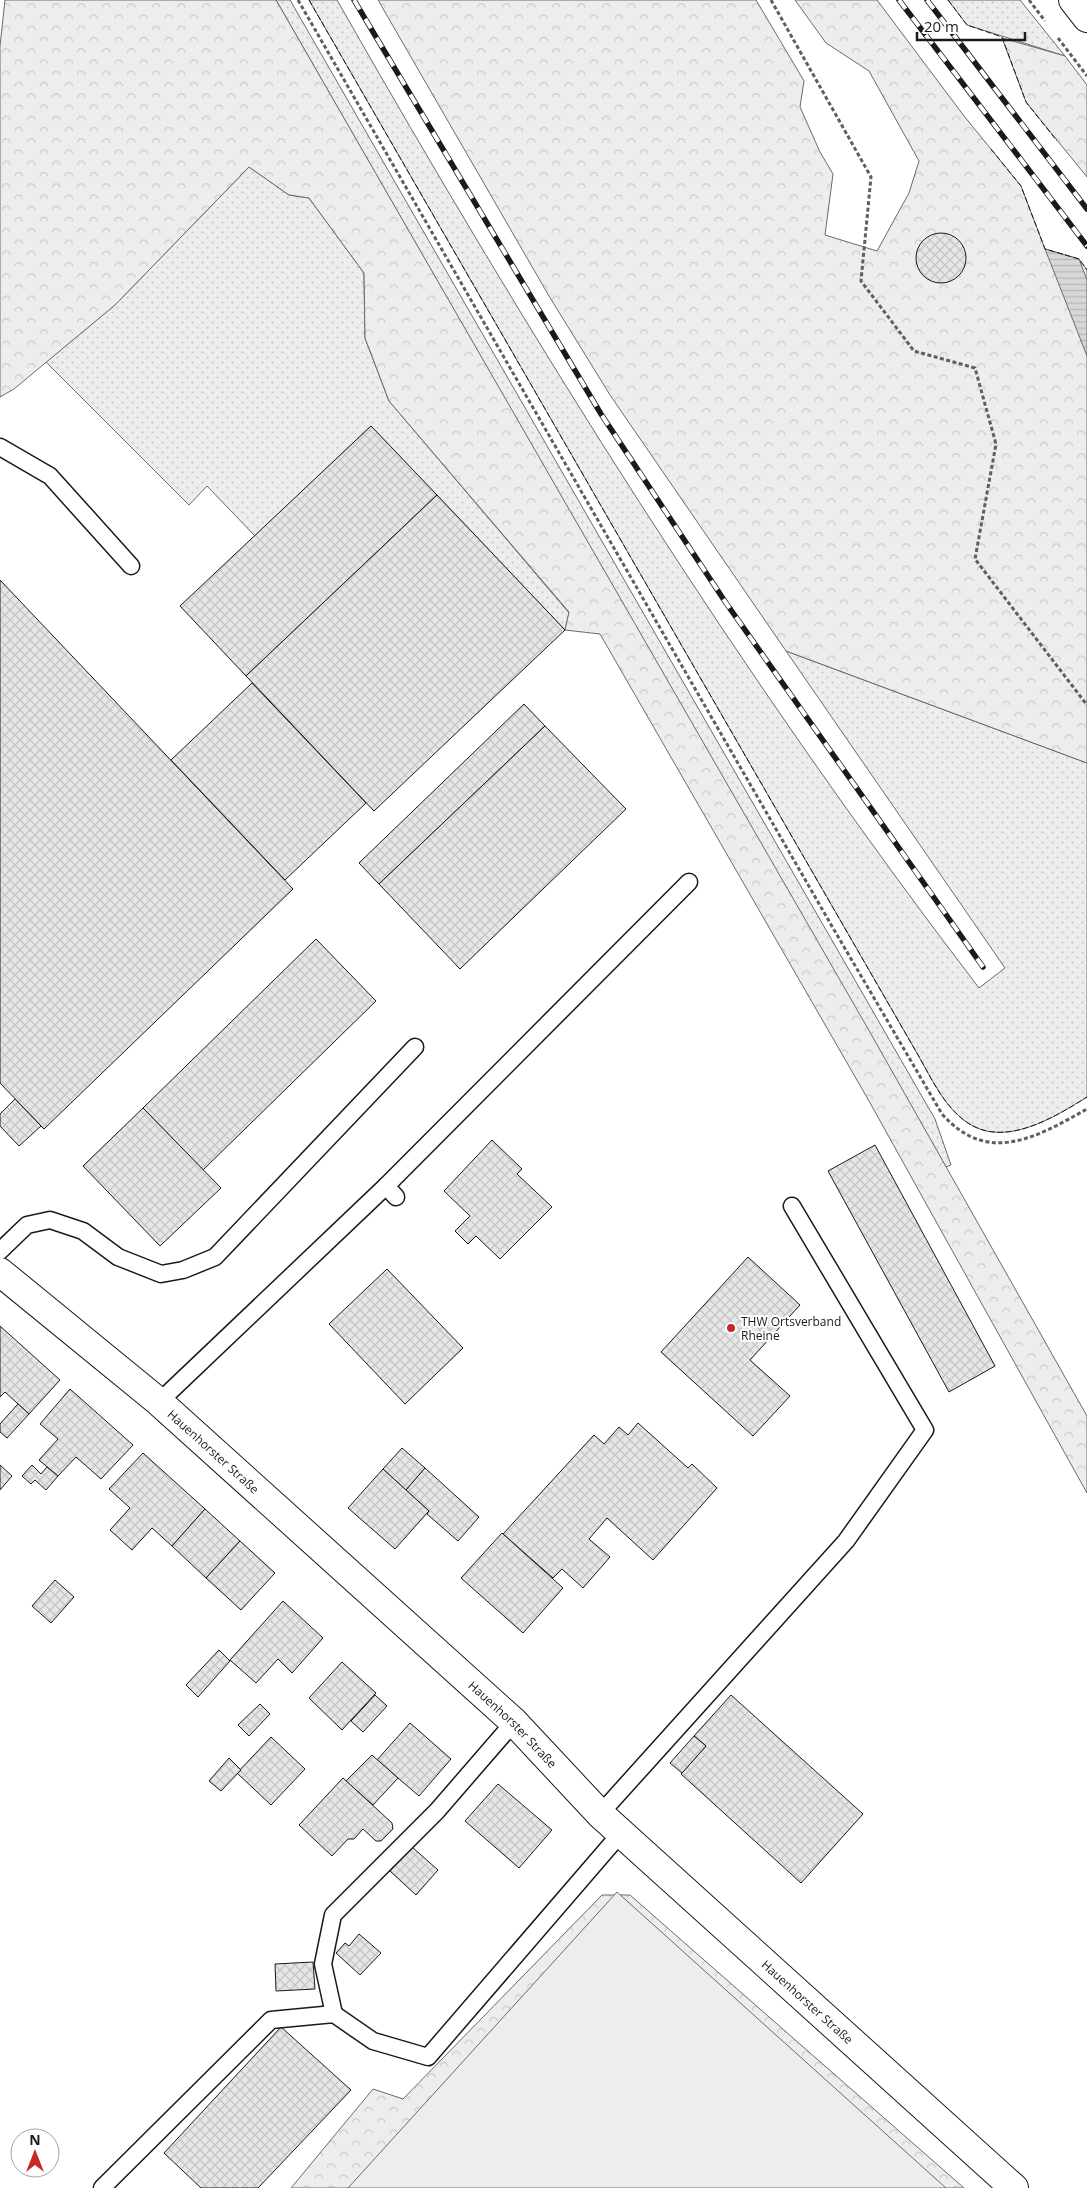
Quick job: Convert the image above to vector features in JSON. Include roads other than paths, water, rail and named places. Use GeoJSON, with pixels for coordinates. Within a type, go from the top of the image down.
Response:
{"type":"FeatureCollection","features":[{"type":"Feature","properties":{"kind":"street"},"geometry":{"type":"LineString","coordinates":[[1073,0],[1087,18]]}},
{"type":"Feature","properties":{"kind":"street","name":"Hauenhorster Straße"},"geometry":{"type":"LineString","coordinates":[[0,1272],[159,1402],[514,1722],[620,1833],[1014,2188]]}},
{"type":"Feature","properties":{"kind":"lane"},"geometry":{"type":"LineString","coordinates":[[0,447],[50,476],[131,566]]}},
{"type":"Feature","properties":{"kind":"lane"},"geometry":{"type":"LineString","coordinates":[[159,1402],[391,1191],[689,882]]}},
{"type":"Feature","properties":{"kind":"lane"},"geometry":{"type":"LineString","coordinates":[[0,1251],[27,1225],[50,1220],[83,1231],[118,1257],[161,1274],[183,1270],[215,1257],[415,1047]]}},
{"type":"Feature","properties":{"kind":"lane"},"geometry":{"type":"LineString","coordinates":[[600,1814],[846,1541],[925,1430],[792,1206]]}},
{"type":"Feature","properties":{"kind":"lane"},"geometry":{"type":"LineString","coordinates":[[334,2014],[323,1964],[333,1914],[437,1811],[514,1722]]}},
{"type":"Feature","properties":{"kind":"lane"},"geometry":{"type":"LineString","coordinates":[[102,2188],[271,2020],[334,2014],[373,2041],[428,2057],[620,1833]]}},
{"type":"Feature","properties":{"kind":"railway"},"geometry":{"type":"LineString","coordinates":[[354,0],[601,414],[726,603],[983,967]]}},
{"type":"Feature","properties":{"kind":"railway"},"geometry":{"type":"LineString","coordinates":[[899,0],[1087,246]]}},
{"type":"Feature","properties":{"kind":"railway"},"geometry":{"type":"LineString","coordinates":[[927,0],[1087,209]]}},
{"type":"Feature","properties":{"kind":"place","name":"THW Ortsverband Rheine"},"geometry":{"type":"Point","coordinates":[731,1328]}}]}
